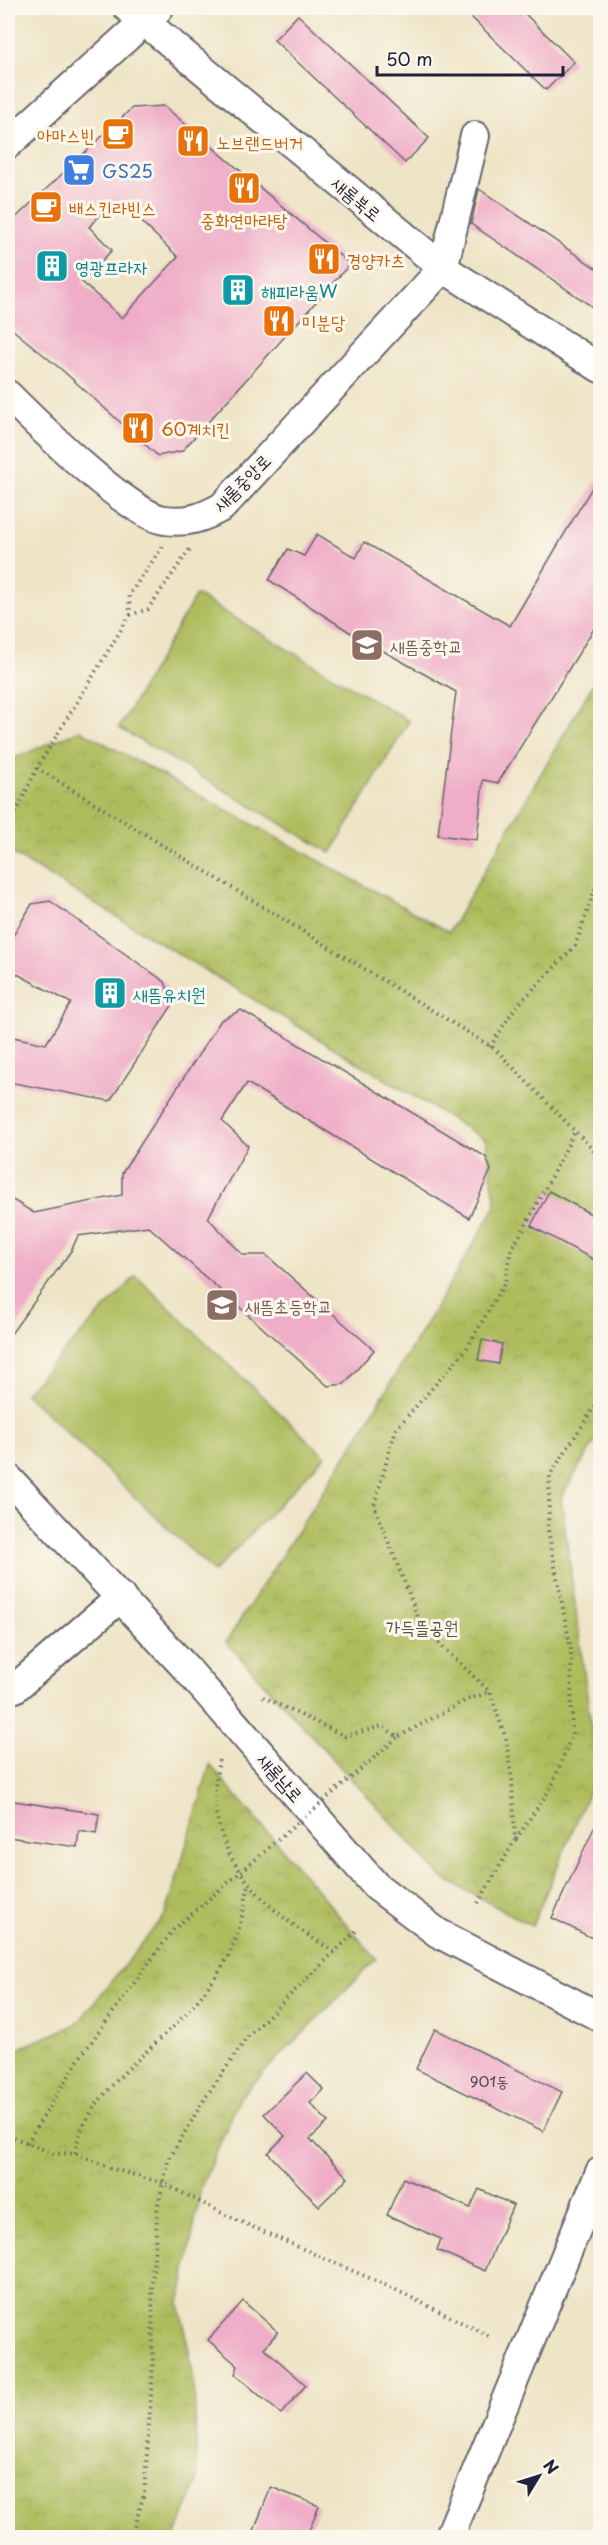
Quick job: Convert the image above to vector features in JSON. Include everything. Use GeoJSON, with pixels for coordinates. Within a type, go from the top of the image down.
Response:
{"type":"FeatureCollection","features":[{"type":"Feature","properties":{"kind":"street"},"geometry":{"type":"LineString","coordinates":[[8,144],[144,12]]}},
{"type":"Feature","properties":{"kind":"street","name":"새롬북로"},"geometry":{"type":"LineString","coordinates":[[144,12],[443,268],[600,368]]}},
{"type":"Feature","properties":{"kind":"street"},"geometry":{"type":"LineString","coordinates":[[443,268],[475,136]]}},
{"type":"Feature","properties":{"kind":"street","name":"새롬중앙로"},"geometry":{"type":"LineString","coordinates":[[8,395],[94,474],[134,507],[163,520],[200,519],[222,507],[443,268]]}},
{"type":"Feature","properties":{"kind":"street","name":"새롬남로"},"geometry":{"type":"LineString","coordinates":[[8,1478],[121,1597],[376,1886],[438,1933],[600,2016]]}},
{"type":"Feature","properties":{"kind":"street"},"geometry":{"type":"LineString","coordinates":[[8,1688],[15,1688],[121,1597]]}},
{"type":"Feature","properties":{"kind":"street"},"geometry":{"type":"LineString","coordinates":[[449,2538],[600,2172]]}},
{"type":"Feature","properties":{"kind":"path"},"geometry":{"type":"LineString","coordinates":[[8,829],[37,768],[130,615],[129,595],[163,546]]}},
{"type":"Feature","properties":{"kind":"path"},"geometry":{"type":"LineString","coordinates":[[130,615],[148,609],[190,549]]}},
{"type":"Feature","properties":{"kind":"path"},"geometry":{"type":"LineString","coordinates":[[37,768],[490,1047],[600,1157]]}},
{"type":"Feature","properties":{"kind":"path"},"geometry":{"type":"LineString","coordinates":[[8,804],[18,810]]}},
{"type":"Feature","properties":{"kind":"path"},"geometry":{"type":"LineString","coordinates":[[490,1047],[515,1008],[576,946],[600,875]]}},
{"type":"Feature","properties":{"kind":"path"},"geometry":{"type":"LineString","coordinates":[[515,1840],[512,1780],[506,1740],[490,1692],[422,1627],[374,1505],[396,1429],[466,1350],[505,1282],[511,1249],[525,1227],[575,1131]]}},
{"type":"Feature","properties":{"kind":"path"},"geometry":{"type":"LineString","coordinates":[[478,1903],[515,1840],[552,1786],[572,1734],[571,1650],[548,1530],[550,1475],[600,1398]]}},
{"type":"Feature","properties":{"kind":"path"},"geometry":{"type":"LineString","coordinates":[[27,2143],[81,2056],[173,1930],[398,1737],[466,1700],[490,1692]]}},
{"type":"Feature","properties":{"kind":"path"},"geometry":{"type":"LineString","coordinates":[[263,1697],[345,1736],[382,1726],[398,1737]]}},
{"type":"Feature","properties":{"kind":"path"},"geometry":{"type":"LineString","coordinates":[[219,1760],[214,1801],[222,1838],[249,1884],[273,1909],[313,1939],[334,1951]]}},
{"type":"Feature","properties":{"kind":"path"},"geometry":{"type":"LineString","coordinates":[[75,2153],[76,2142],[85,2122],[102,2098],[182,2018],[226,1961],[239,1928],[249,1884]]}},
{"type":"Feature","properties":{"kind":"path"},"geometry":{"type":"LineString","coordinates":[[131,2538],[144,2494],[153,2366],[152,2283],[158,2205],[168,2161],[205,2098],[249,2035],[357,1930]]}},
{"type":"Feature","properties":{"kind":"path"},"geometry":{"type":"LineString","coordinates":[[8,2135],[54,2154],[75,2153],[110,2168],[163,2183],[230,2217],[392,2288],[489,2336]]}},
{"type":"Feature","properties":{"kind":"green space"},"geometry":{"type":"Polygon","coordinates":[[[196,595],[409,721],[331,853],[119,728],[196,595]]]}},
{"type":"Feature","properties":{"kind":"green space","name":"가득뜰공원"},"geometry":{"type":"Polygon","coordinates":[[[600,672],[600,1433],[561,1497],[597,1773],[532,1926],[441,1877],[226,1642],[365,1426],[496,1206],[486,1140],[8,851],[8,761],[80,730],[449,932],[600,672]]]}},
{"type":"Feature","properties":{"kind":"green space"},"geometry":{"type":"Polygon","coordinates":[[[136,1276],[325,1456],[214,1572],[25,1393],[136,1276]]]}},
{"type":"Feature","properties":{"kind":"green space"},"geometry":{"type":"Polygon","coordinates":[[[210,1765],[376,1959],[240,2097],[201,2187],[180,2304],[194,2380],[197,2483],[175,2537],[8,2537],[8,2053],[77,2024],[166,1914],[210,1765]]]}},
{"type":"Feature","properties":{"kind":"building"},"geometry":{"type":"Polygon","coordinates":[[[462,8],[519,8],[574,62],[546,90],[462,8]]]}},
{"type":"Feature","properties":{"kind":"building"},"geometry":{"type":"Polygon","coordinates":[[[298,15],[429,138],[405,163],[274,40],[298,15]]]}},
{"type":"Feature","properties":{"kind":"building","name":"해피라움W"},"geometry":{"type":"Polygon","coordinates":[[[164,106],[350,264],[182,451],[158,456],[62,370],[8,326],[8,225],[132,108],[164,106]],[[107,206],[89,227],[112,250],[82,282],[122,318],[178,257],[127,208],[107,206]]]}},
{"type":"Feature","properties":{"kind":"building"},"geometry":{"type":"Polygon","coordinates":[[[479,189],[600,271],[600,312],[471,224],[479,189]]]}},
{"type":"Feature","properties":{"kind":"building"},"geometry":{"type":"Polygon","coordinates":[[[600,474],[600,619],[498,783],[483,780],[477,840],[438,835],[456,692],[348,631],[269,580],[288,549],[304,556],[317,534],[356,558],[364,542],[510,626],[600,474]]]}},
{"type":"Feature","properties":{"kind":"building","name":"새뜸유치원"},"geometry":{"type":"Polygon","coordinates":[[[50,901],[165,982],[173,1004],[110,1101],[8,1082],[8,1036],[46,1044],[71,1003],[8,969],[8,944],[32,904],[50,901]]]}},
{"type":"Feature","properties":{"kind":"building"},"geometry":{"type":"Polygon","coordinates":[[[241,1010],[486,1157],[491,1170],[469,1218],[247,1083],[222,1121],[248,1146],[208,1218],[243,1255],[266,1255],[374,1350],[344,1384],[328,1386],[148,1226],[78,1236],[71,1251],[8,1338],[8,1197],[34,1213],[122,1195],[122,1173],[221,1020],[241,1010]]]}},
{"type":"Feature","properties":{"kind":"building"},"geometry":{"type":"Polygon","coordinates":[[[549,1191],[600,1219],[600,1263],[531,1226],[549,1191]]]}},
{"type":"Feature","properties":{"kind":"building"},"geometry":{"type":"Polygon","coordinates":[[[482,1340],[502,1344],[498,1364],[478,1360],[482,1340]]]}},
{"type":"Feature","properties":{"kind":"building"},"geometry":{"type":"Polygon","coordinates":[[[8,1800],[99,1814],[96,1834],[79,1831],[77,1847],[8,1837],[8,1800]]]}},
{"type":"Feature","properties":{"kind":"building"},"geometry":{"type":"Polygon","coordinates":[[[600,1815],[600,1926],[594,1939],[552,1918],[600,1815]]]}},
{"type":"Feature","properties":{"kind":"building"},"geometry":{"type":"Polygon","coordinates":[[[435,2029],[562,2092],[543,2131],[416,2069],[435,2029]]]}},
{"type":"Feature","properties":{"kind":"building"},"geometry":{"type":"Polygon","coordinates":[[[307,2073],[324,2090],[310,2103],[328,2122],[310,2139],[348,2178],[319,2206],[268,2153],[285,2136],[264,2114],[307,2073]]]}},
{"type":"Feature","properties":{"kind":"building"},"geometry":{"type":"Polygon","coordinates":[[[403,2178],[470,2208],[479,2189],[513,2205],[485,2271],[437,2250],[441,2239],[387,2215],[403,2178]]]}},
{"type":"Feature","properties":{"kind":"building"},"geometry":{"type":"Polygon","coordinates":[[[243,2301],[278,2332],[264,2348],[306,2385],[281,2414],[235,2374],[238,2366],[208,2340],[243,2301]]]}},
{"type":"Feature","properties":{"kind":"building"},"geometry":{"type":"Polygon","coordinates":[[[271,2487],[319,2506],[306,2538],[251,2538],[271,2487]]]}},
{"type":"Feature","properties":{"kind":"place","name":"아마스빈"},"geometry":{"type":"Point","coordinates":[118,134]}},
{"type":"Feature","properties":{"kind":"place","name":"노브랜드버거"},"geometry":{"type":"Point","coordinates":[193,141]}},
{"type":"Feature","properties":{"kind":"place","name":"GS25"},"geometry":{"type":"Point","coordinates":[79,170]}},
{"type":"Feature","properties":{"kind":"place","name":"중화연마라탕"},"geometry":{"type":"Point","coordinates":[244,188]}},
{"type":"Feature","properties":{"kind":"place","name":"배스킨라빈스"},"geometry":{"type":"Point","coordinates":[46,207]}},
{"type":"Feature","properties":{"kind":"place","name":"경양카츠"},"geometry":{"type":"Point","coordinates":[324,259]}},
{"type":"Feature","properties":{"kind":"place","name":"영광프라자"},"geometry":{"type":"Point","coordinates":[52,266]}},
{"type":"Feature","properties":{"kind":"place","name":"해피라움W"},"geometry":{"type":"Point","coordinates":[238,290]}},
{"type":"Feature","properties":{"kind":"place","name":"미분당"},"geometry":{"type":"Point","coordinates":[279,321]}},
{"type":"Feature","properties":{"kind":"place","name":"60계치킨"},"geometry":{"type":"Point","coordinates":[138,428]}},
{"type":"Feature","properties":{"kind":"place","name":"새뜸중학교"},"geometry":{"type":"Point","coordinates":[367,645]}},
{"type":"Feature","properties":{"kind":"place","name":"새뜸유치원"},"geometry":{"type":"Point","coordinates":[110,993]}},
{"type":"Feature","properties":{"kind":"place","name":"새뜸초등학교"},"geometry":{"type":"Point","coordinates":[222,1305]}}]}
